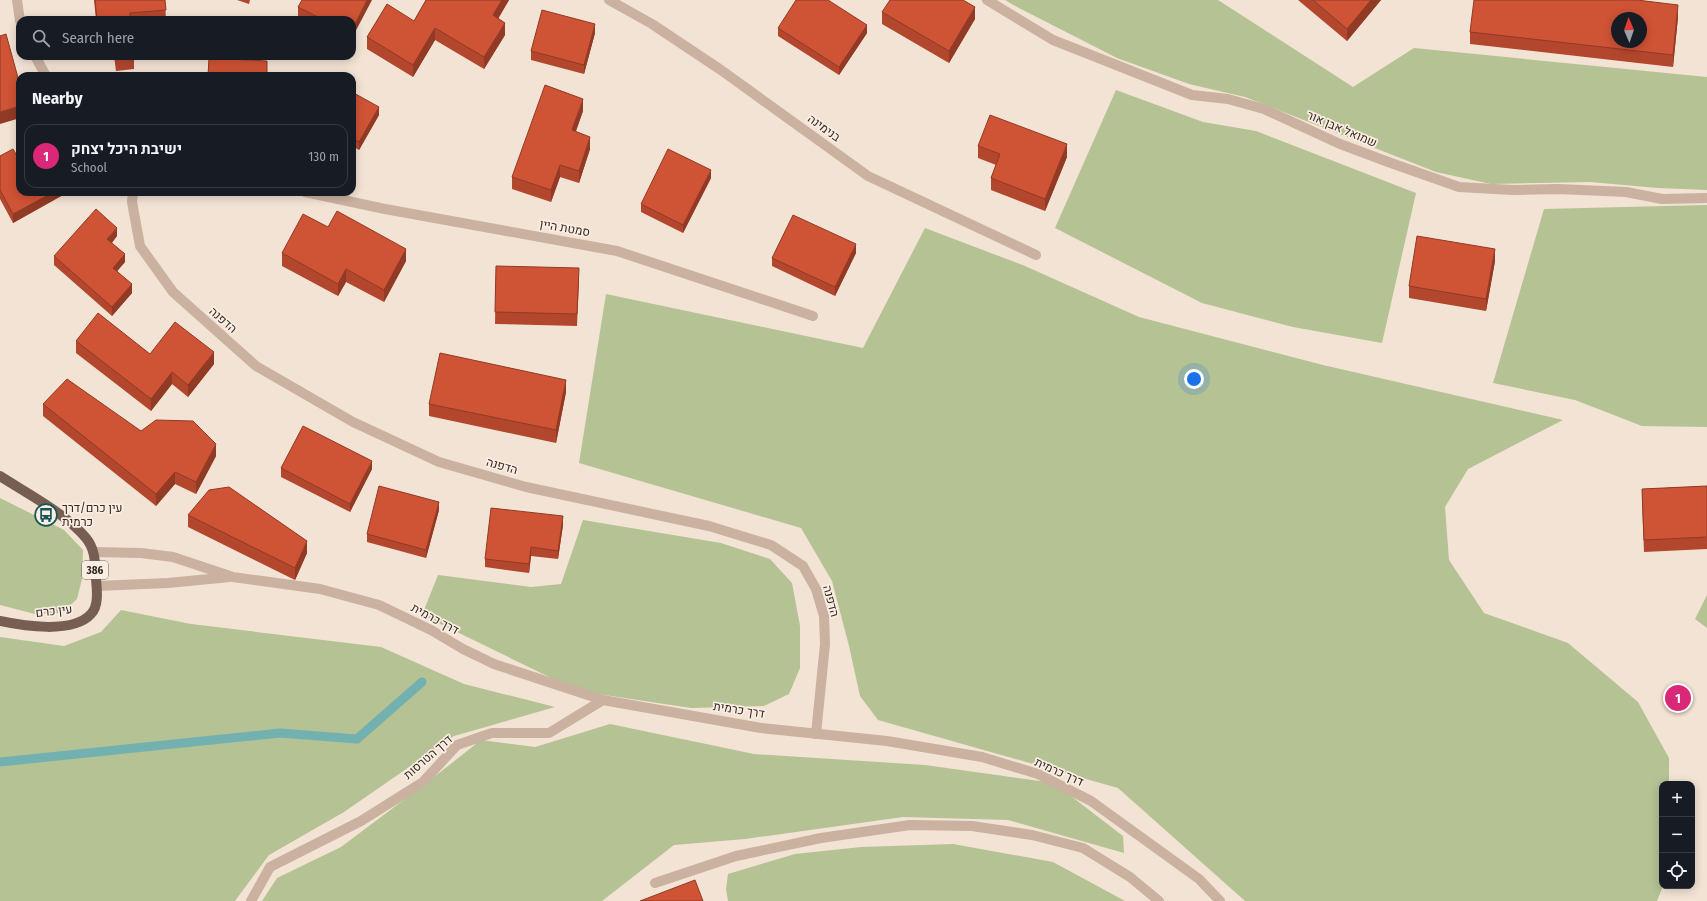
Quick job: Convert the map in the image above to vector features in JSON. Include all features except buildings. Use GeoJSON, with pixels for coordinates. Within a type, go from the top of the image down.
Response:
{"type":"FeatureCollection","features":[{"type":"Feature","properties":{"kind":"main road","name":"עין כרם"},"geometry":{"type":"LineString","coordinates":[[0,476],[54,510],[86,537],[94,552],[97,586],[96,605],[92,614],[82,621],[40,628],[0,621]]}},
{"type":"Feature","properties":{"kind":"street"},"geometry":{"type":"LineString","coordinates":[[17,0],[19,16]]}},
{"type":"Feature","properties":{"kind":"street","name":"בנימינה"},"geometry":{"type":"LineString","coordinates":[[609,0],[652,24],[721,70],[868,176],[1036,255]]}},
{"type":"Feature","properties":{"kind":"street","name":"שמואל אבן אור"},"geometry":{"type":"LineString","coordinates":[[987,0],[1053,40],[1192,95],[1228,99],[1264,109],[1340,144],[1391,164],[1459,186],[1513,190],[1558,189],[1626,192],[1662,199],[1707,198]]}},
{"type":"Feature","properties":{"kind":"street"},"geometry":{"type":"LineString","coordinates":[[37,60],[44,72]]}},
{"type":"Feature","properties":{"kind":"street","name":"הדפנה"},"geometry":{"type":"LineString","coordinates":[[133,196],[132,202],[140,246],[173,292],[256,366],[353,422],[439,462],[526,487],[709,526],[771,545],[803,566],[816,589],[824,616],[824,644],[816,734]]}},
{"type":"Feature","properties":{"kind":"street","name":"סמטת היין"},"geometry":{"type":"LineString","coordinates":[[324,196],[385,209],[617,251],[813,316]]}},
{"type":"Feature","properties":{"kind":"street","name":"דרך כרמית"},"geometry":{"type":"LineString","coordinates":[[94,552],[148,554],[173,557],[233,577],[320,589],[379,605],[432,630],[463,649],[494,664],[603,700],[761,728],[886,741],[982,757],[1038,774],[1092,801],[1199,879],[1220,901]]}},
{"type":"Feature","properties":{"kind":"street","name":"דרך כרמית"},"geometry":{"type":"LineString","coordinates":[[97,586],[168,583],[233,577]]}},
{"type":"Feature","properties":{"kind":"street","name":"דרך הטרסות"},"geometry":{"type":"LineString","coordinates":[[250,901],[270,868],[361,821],[423,782],[457,745],[492,733],[549,733],[603,700]]}},
{"type":"Feature","properties":{"kind":"street"},"geometry":{"type":"LineString","coordinates":[[655,883],[736,856],[821,838],[910,826],[972,826],[1032,835],[1083,848],[1130,877],[1159,901]]}},
{"type":"Feature","properties":{"kind":"green space"},"geometry":{"type":"Polygon","coordinates":[[[1005,0],[1218,0],[1353,87],[1414,48],[1707,77],[1707,190],[1658,188],[1590,182],[1491,184],[1436,172],[1245,97],[1189,84],[1117,58],[1005,0]]]}},
{"type":"Feature","properties":{"kind":"green space"},"geometry":{"type":"Polygon","coordinates":[[[1116,90],[1203,122],[1256,131],[1416,193],[1382,343],[1293,327],[1202,303],[1055,228],[1116,90]]]}},
{"type":"Feature","properties":{"kind":"green space"},"geometry":{"type":"Polygon","coordinates":[[[1707,205],[1707,427],[1642,426],[1575,400],[1493,383],[1544,209],[1707,205]]]}},
{"type":"Feature","properties":{"kind":"green space"},"geometry":{"type":"Polygon","coordinates":[[[925,228],[1025,266],[1139,317],[1323,365],[1563,420],[1468,469],[1445,507],[1449,560],[1484,613],[1568,643],[1638,702],[1669,758],[1669,781],[1659,781],[1659,889],[1662,889],[1657,901],[1245,901],[1118,788],[878,720],[860,696],[832,581],[801,528],[579,463],[606,294],[863,348],[925,228]]]}},
{"type":"Feature","properties":{"kind":"green space"},"geometry":{"type":"Polygon","coordinates":[[[0,498],[64,530],[83,550],[82,579],[77,599],[62,613],[35,614],[0,605],[0,498]]]}},
{"type":"Feature","properties":{"kind":"green space"},"geometry":{"type":"Polygon","coordinates":[[[583,520],[721,543],[770,559],[792,583],[800,626],[800,668],[789,694],[764,706],[691,708],[578,691],[422,615],[438,575],[531,587],[561,584],[583,520]]]}},
{"type":"Feature","properties":{"kind":"green space"},"geometry":{"type":"Polygon","coordinates":[[[1707,595],[1707,628],[1695,619],[1707,595]]]}},
{"type":"Feature","properties":{"kind":"green space"},"geometry":{"type":"Polygon","coordinates":[[[121,610],[191,624],[381,647],[464,684],[555,707],[454,736],[344,812],[269,855],[235,901],[0,901],[0,637],[64,646],[101,632],[121,610]]]}},
{"type":"Feature","properties":{"kind":"green space"},"geometry":{"type":"Polygon","coordinates":[[[610,724],[754,754],[925,765],[1054,783],[1123,836],[1124,853],[1008,820],[903,817],[745,839],[674,845],[602,901],[262,901],[277,878],[341,847],[481,740],[535,747],[610,724]]]}},
{"type":"Feature","properties":{"kind":"green space"},"geometry":{"type":"Polygon","coordinates":[[[953,844],[1053,862],[1125,901],[728,901],[726,889],[728,874],[795,854],[861,847],[953,844]]]}},
{"type":"Feature","properties":{"kind":"waterway"},"geometry":{"type":"LineString","coordinates":[[0,762],[280,733],[357,739],[422,682]]}},
{"type":"Feature","properties":{"kind":"place","name":"עין כרם/דרך כרמית"},"geometry":{"type":"Point","coordinates":[46,515]}},
{"type":"Feature","properties":{"kind":"place","name":"ישיבת היכל יצחק"},"geometry":{"type":"Point","coordinates":[1678,698]}}]}
